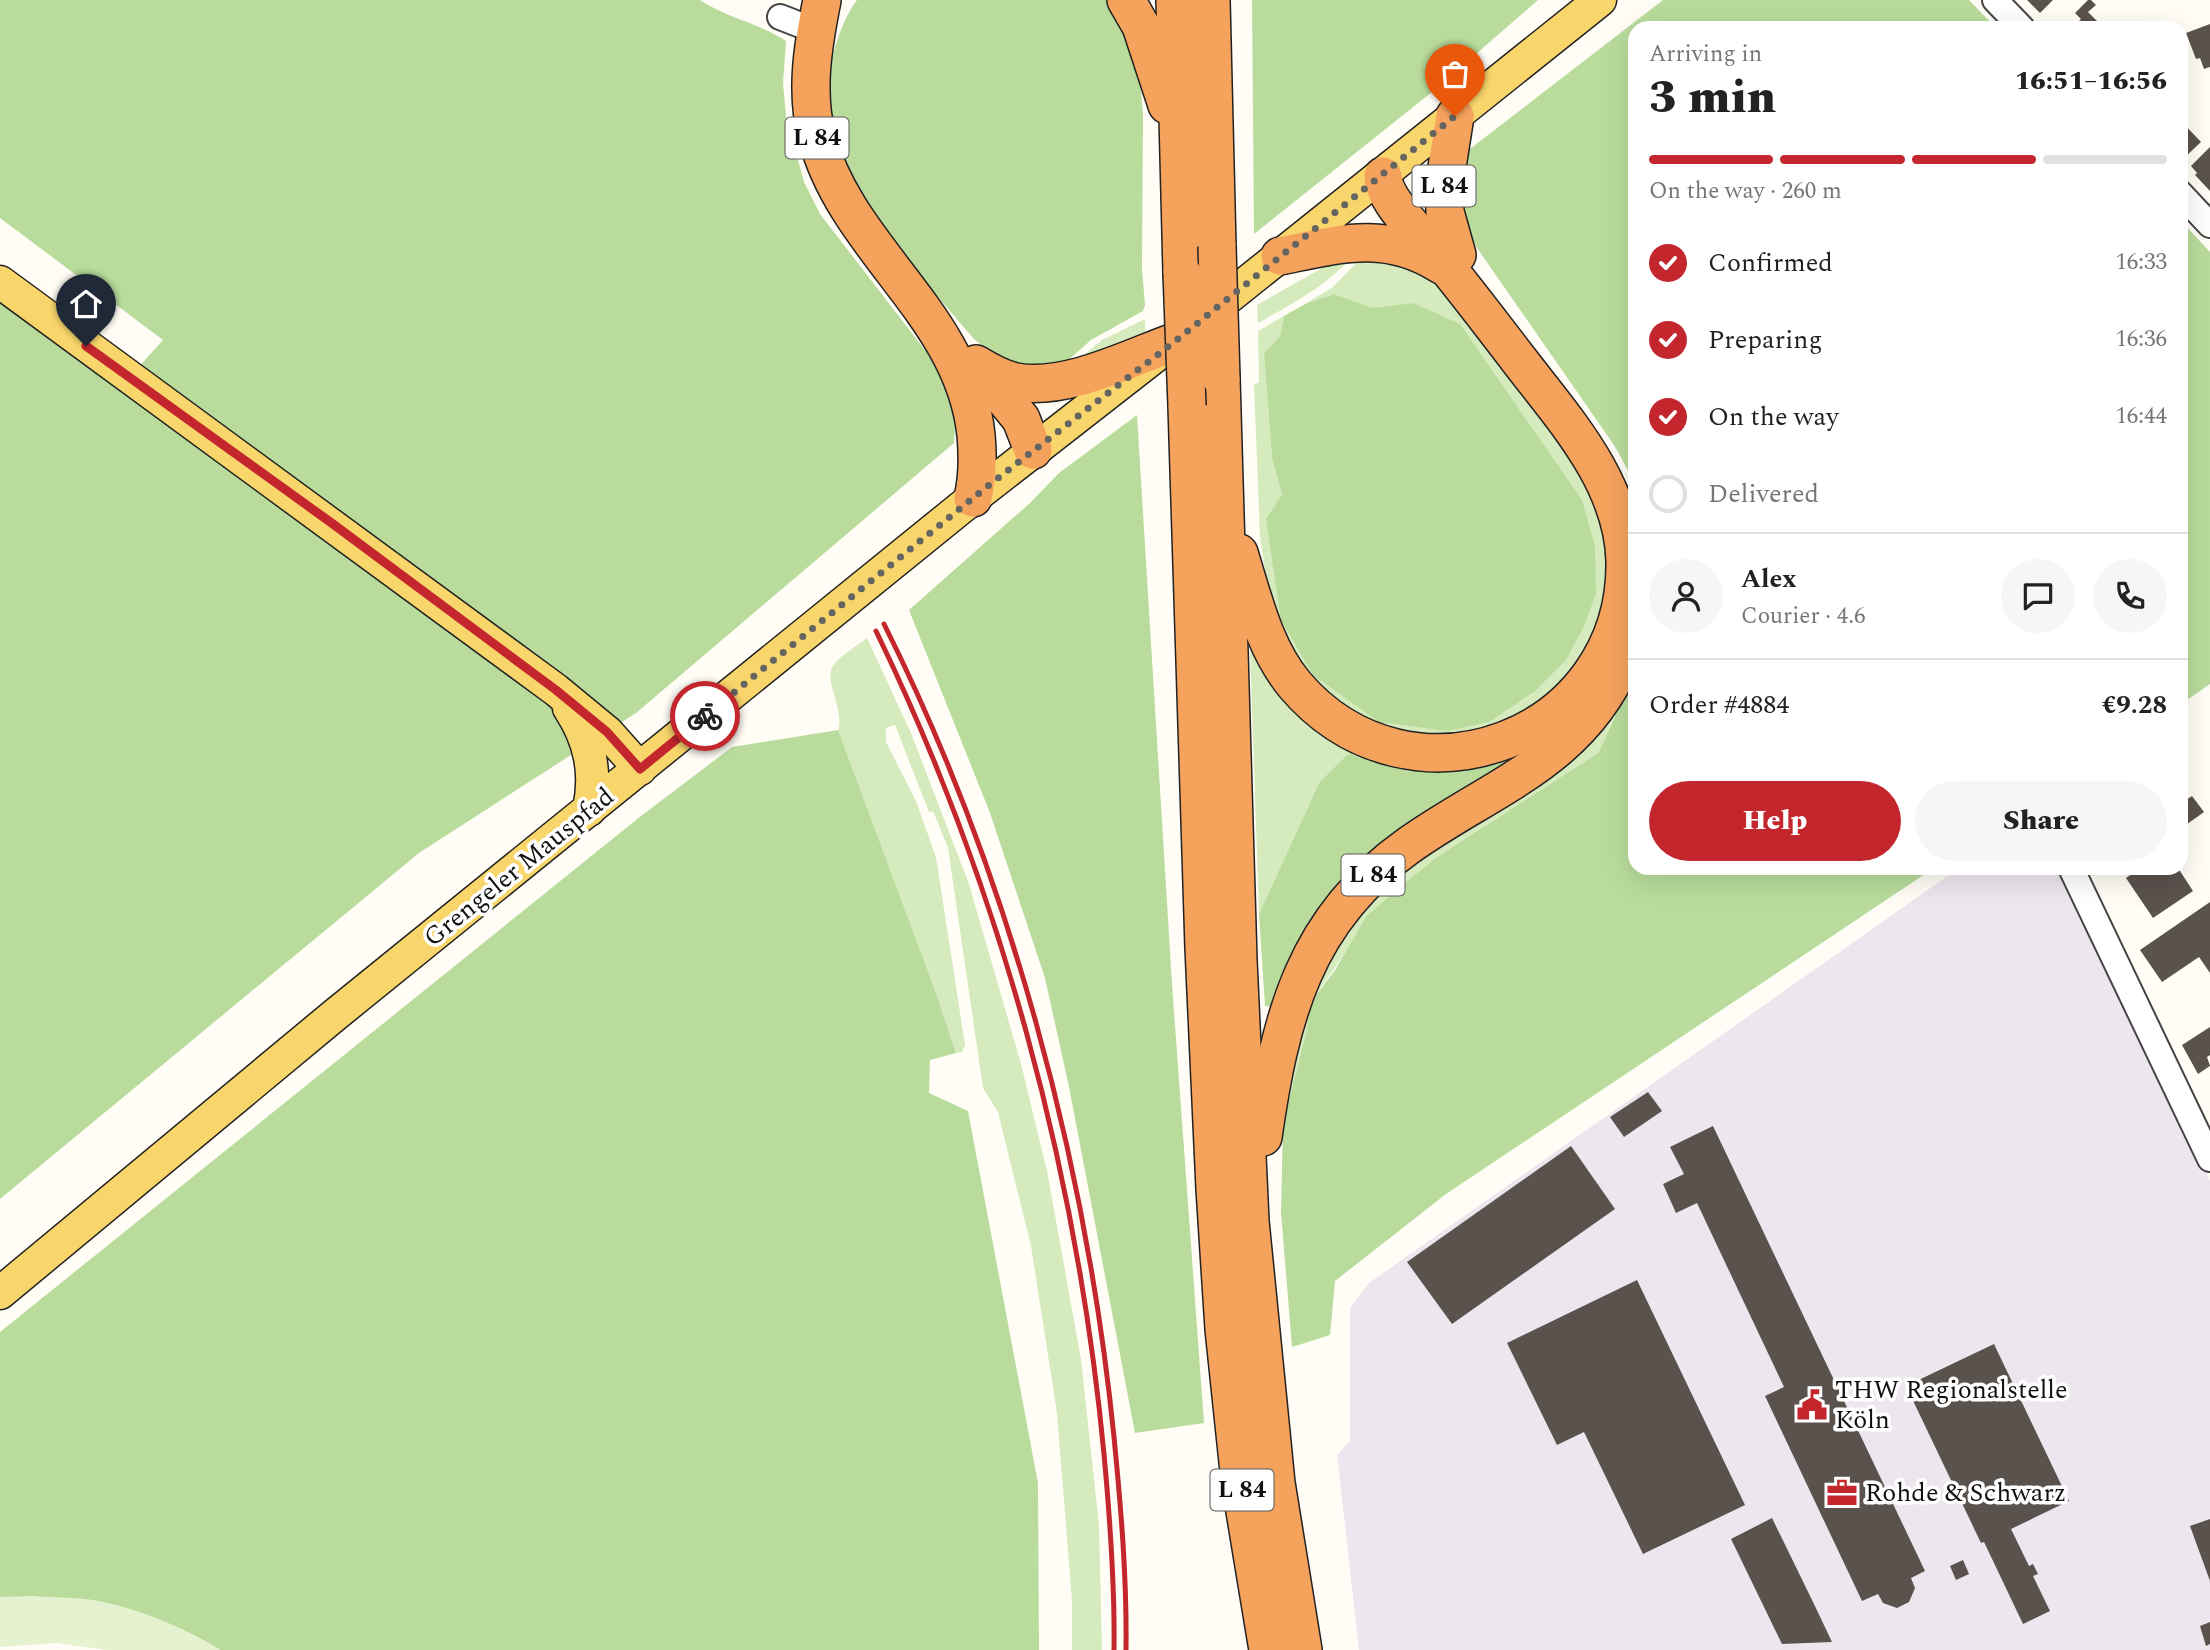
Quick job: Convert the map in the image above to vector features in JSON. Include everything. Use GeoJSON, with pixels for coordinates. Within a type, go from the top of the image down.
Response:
{"type":"FeatureCollection","features":[{"type":"Feature","properties":{"kind":"highway","name":"L 84"},"geometry":{"type":"LineString","coordinates":[[838,0],[819,16],[811,71],[811,109],[827,166],[855,217],[970,371],[999,426],[1014,439],[1034,450]]}},
{"type":"Feature","properties":{"kind":"highway","name":"L 84"},"geometry":{"type":"LineString","coordinates":[[1126,0],[1141,26],[1180,146]]}},
{"type":"Feature","properties":{"kind":"highway","name":"L 84"},"geometry":{"type":"LineString","coordinates":[[1175,0],[1214,1189],[1224,1329],[1240,1481],[1268,1650]]}},
{"type":"Feature","properties":{"kind":"highway","name":"L 84"},"geometry":{"type":"LineString","coordinates":[[1211,0],[1233,808],[1251,1221],[1276,1483],[1303,1650]]}},
{"type":"Feature","properties":{"kind":"highway","name":"L 84"},"geometry":{"type":"LineString","coordinates":[[1455,116],[1444,186],[1454,263],[1607,456],[1628,505]]}},
{"type":"Feature","properties":{"kind":"highway","name":"L 84"},"geometry":{"type":"LineString","coordinates":[[1225,509],[1259,619],[1275,656],[1296,686],[1327,715],[1363,738],[1395,749],[1425,753],[1461,753],[1481,749],[1527,731],[1554,713],[1595,669],[1610,642],[1623,590],[1625,562],[1623,533],[1606,484],[1573,432],[1454,263],[1412,195],[1401,185],[1383,176]]}},
{"type":"Feature","properties":{"kind":"highway","name":"L 84"},"geometry":{"type":"LineString","coordinates":[[1280,256],[1339,244],[1398,244],[1454,263]]}},
{"type":"Feature","properties":{"kind":"highway"},"geometry":{"type":"LineString","coordinates":[[970,371],[1029,384],[1041,383],[1084,375],[1174,342]]}},
{"type":"Feature","properties":{"kind":"highway","name":"L 84"},"geometry":{"type":"LineString","coordinates":[[970,371],[978,474],[973,499]]}},
{"type":"Feature","properties":{"kind":"highway","name":"L 84"},"geometry":{"type":"LineString","coordinates":[[1251,1221],[1268,1100],[1284,1022],[1312,952],[1330,923],[1380,867],[1408,845],[1523,775],[1577,732],[1613,683],[1628,639]]}},
{"type":"Feature","properties":{"kind":"main road","name":"Grengeler Mauspfad"},"geometry":{"type":"LineString","coordinates":[[0,1293],[159,1160],[973,499],[1383,176],[1600,0]]}},
{"type":"Feature","properties":{"kind":"main road"},"geometry":{"type":"LineString","coordinates":[[0,282],[556,690],[607,732],[640,769]]}},
{"type":"Feature","properties":{"kind":"main road"},"geometry":{"type":"LineString","coordinates":[[556,690],[582,730],[589,749],[593,785],[589,810]]}},
{"type":"Feature","properties":{"kind":"street"},"geometry":{"type":"LineString","coordinates":[[1995,0],[2015,21]]}},
{"type":"Feature","properties":{"kind":"street"},"geometry":{"type":"LineString","coordinates":[[780,17],[819,16]]}},
{"type":"Feature","properties":{"kind":"street"},"geometry":{"type":"LineString","coordinates":[[2188,202],[2210,225]]}},
{"type":"Feature","properties":{"kind":"street"},"geometry":{"type":"LineString","coordinates":[[2074,875],[2210,1159]]}},
{"type":"Feature","properties":{"kind":"shaded area"},"geometry":{"type":"Polygon","coordinates":[[[1949,875],[2063,875],[2210,1181],[2210,1650],[1359,1650],[1337,1455],[1350,1441],[1350,1308],[1369,1283],[1949,875]]]}},
{"type":"Feature","properties":{"kind":"green space"},"geometry":{"type":"Polygon","coordinates":[[[0,0],[700,0],[786,41],[783,83],[786,117],[804,182],[820,214],[928,354],[957,399],[954,443],[636,713],[419,853],[0,1199],[0,269],[136,370],[163,340],[0,218],[0,0]]]}},
{"type":"Feature","properties":{"kind":"green space"},"geometry":{"type":"Polygon","coordinates":[[[857,0],[1108,0],[1124,25],[1140,76],[1143,116],[1143,311],[1091,340],[1064,364],[1036,374],[988,351],[973,338],[891,238],[853,181],[839,154],[827,113],[828,79],[842,27],[857,0]]]}},
{"type":"Feature","properties":{"kind":"green space"},"geometry":{"type":"Polygon","coordinates":[[[1252,0],[1538,0],[1432,92],[1254,234],[1252,0]]]}},
{"type":"Feature","properties":{"kind":"green space"},"geometry":{"type":"Polygon","coordinates":[[[1663,0],[1969,0],[1989,21],[1636,21],[1663,0]]]}},
{"type":"Feature","properties":{"kind":"green space"},"geometry":{"type":"Polygon","coordinates":[[[1628,27],[1628,471],[1616,448],[1475,245],[1449,165],[1628,27]]]}},
{"type":"Feature","properties":{"kind":"green space"},"geometry":{"type":"Polygon","coordinates":[[[2188,228],[2210,252],[2210,684],[2188,699],[2188,228]]]}},
{"type":"Feature","properties":{"kind":"green space"},"geometry":{"type":"Polygon","coordinates":[[[1366,253],[1430,276],[1448,293],[1484,338],[1588,483],[1604,521],[1610,559],[1607,603],[1590,649],[1551,696],[1490,730],[1426,739],[1374,725],[1317,686],[1287,646],[1269,597],[1260,537],[1254,384],[1259,383],[1258,331],[1284,316],[1280,336],[1264,353],[1272,458],[1282,495],[1413,303],[1372,309],[1334,294],[1305,304],[1333,287],[1366,253]]]}},
{"type":"Feature","properties":{"kind":"green space"},"geometry":{"type":"Polygon","coordinates":[[[1353,256],[1320,285],[1258,323],[1257,305],[1331,263],[1353,256]]]}},
{"type":"Feature","properties":{"kind":"green space"},"geometry":{"type":"Polygon","coordinates":[[[1334,294],[1372,308],[1413,303],[1460,324],[1582,500],[1595,546],[1596,594],[1584,626],[1566,660],[1535,691],[1489,722],[1448,731],[1379,722],[1313,675],[1281,620],[1266,519],[1282,495],[1272,458],[1264,353],[1280,336],[1284,316],[1305,304],[1334,294]]]}},
{"type":"Feature","properties":{"kind":"green space"},"geometry":{"type":"Polygon","coordinates":[[[1145,319],[1145,332],[1116,348],[1078,360],[1102,340],[1145,319]]]}},
{"type":"Feature","properties":{"kind":"green space"},"geometry":{"type":"Polygon","coordinates":[[[1137,415],[1172,984],[1204,1423],[1135,1433],[1069,1087],[1045,978],[990,813],[909,610],[1030,503],[1059,473],[1137,415]]]}},
{"type":"Feature","properties":{"kind":"green space"},"geometry":{"type":"Polygon","coordinates":[[[1249,620],[1272,666],[1425,760],[1409,772],[1366,757],[1319,783],[1259,914],[1249,620]]]}},
{"type":"Feature","properties":{"kind":"green space"},"geometry":{"type":"Polygon","coordinates":[[[867,638],[911,733],[969,884],[1021,1064],[1047,1171],[1081,1359],[1099,1525],[1102,1650],[1072,1650],[1072,1601],[1057,1413],[1031,1246],[998,1112],[983,1088],[948,848],[933,811],[929,812],[895,725],[886,728],[886,742],[916,801],[936,857],[965,1045],[962,1052],[956,1053],[838,730],[839,714],[831,672],[840,658],[867,638]]]}},
{"type":"Feature","properties":{"kind":"green space"},"geometry":{"type":"Polygon","coordinates":[[[1628,688],[1628,875],[1924,875],[1446,1194],[1335,1281],[1330,1335],[1292,1347],[1281,1212],[1283,1123],[1306,1033],[1311,1002],[1335,970],[1366,917],[1403,884],[1437,857],[1598,753],[1628,688]]]}},
{"type":"Feature","properties":{"kind":"green space"},"geometry":{"type":"Polygon","coordinates":[[[1624,693],[1598,753],[1437,857],[1403,884],[1349,947],[1311,1002],[1306,1033],[1283,1123],[1291,1061],[1308,1000],[1337,941],[1384,884],[1624,693]]]}},
{"type":"Feature","properties":{"kind":"green space"},"geometry":{"type":"Polygon","coordinates":[[[838,730],[956,1053],[930,1060],[929,1093],[968,1111],[1038,1483],[1039,1650],[220,1650],[169,1624],[114,1607],[58,1599],[0,1597],[0,1332],[641,816],[732,747],[838,730]]]}},
{"type":"Feature","properties":{"kind":"green space"},"geometry":{"type":"Polygon","coordinates":[[[1348,754],[1366,757],[1409,772],[1425,760],[1509,757],[1513,765],[1423,824],[1274,1007],[1265,1006],[1259,914],[1319,783],[1348,754]]]}},
{"type":"Feature","properties":{"kind":"green space"},"geometry":{"type":"Polygon","coordinates":[[[0,1597],[91,1600],[131,1609],[177,1627],[220,1650],[106,1650],[57,1643],[0,1647],[0,1597]]]}},
{"type":"Feature","properties":{"kind":"building"},"geometry":{"type":"Polygon","coordinates":[[[2027,0],[2053,0],[2040,13],[2027,0]]]}},
{"type":"Feature","properties":{"kind":"building"},"geometry":{"type":"Polygon","coordinates":[[[2091,0],[2096,5],[2088,12],[2097,21],[2079,21],[2081,19],[2075,13],[2091,0]]]}},
{"type":"Feature","properties":{"kind":"building"},"geometry":{"type":"Polygon","coordinates":[[[2210,24],[2210,67],[2204,69],[2200,58],[2196,59],[2188,32],[2210,24]]]}},
{"type":"Feature","properties":{"kind":"building"},"geometry":{"type":"Polygon","coordinates":[[[2188,128],[2201,142],[2188,154],[2188,128]]]}},
{"type":"Feature","properties":{"kind":"building"},"geometry":{"type":"Polygon","coordinates":[[[2210,147],[2210,191],[2195,175],[2197,173],[2191,166],[2210,147]]]}},
{"type":"Feature","properties":{"kind":"building"},"geometry":{"type":"Polygon","coordinates":[[[2192,796],[2204,812],[2188,823],[2188,799],[2192,796]]]}},
{"type":"Feature","properties":{"kind":"building"},"geometry":{"type":"Polygon","coordinates":[[[2130,875],[2183,875],[2193,891],[2153,918],[2126,878],[2130,875]]]}},
{"type":"Feature","properties":{"kind":"building"},"geometry":{"type":"Polygon","coordinates":[[[2210,902],[2210,973],[2199,957],[2162,982],[2140,950],[2210,902]]]}},
{"type":"Feature","properties":{"kind":"building"},"geometry":{"type":"Polygon","coordinates":[[[2210,1027],[2210,1055],[2207,1057],[2210,1066],[2198,1074],[2182,1045],[2210,1027]]]}},
{"type":"Feature","properties":{"kind":"building"},"geometry":{"type":"Polygon","coordinates":[[[1648,1092],[1662,1111],[1624,1137],[1610,1117],[1648,1092]]]}},
{"type":"Feature","properties":{"kind":"building"},"geometry":{"type":"Polygon","coordinates":[[[1713,1126],[1925,1571],[1911,1578],[1915,1588],[1909,1602],[1897,1608],[1883,1603],[1878,1594],[1862,1601],[1765,1396],[1784,1387],[1697,1203],[1676,1213],[1663,1184],[1684,1174],[1670,1147],[1713,1126]]]}},
{"type":"Feature","properties":{"kind":"building"},"geometry":{"type":"Polygon","coordinates":[[[1571,1146],[1615,1209],[1452,1324],[1407,1262],[1571,1146]]]}},
{"type":"Feature","properties":{"kind":"building"},"geometry":{"type":"Polygon","coordinates":[[[1637,1280],[1745,1505],[1643,1554],[1584,1432],[1557,1445],[1507,1343],[1637,1280]]]}},
{"type":"Feature","properties":{"kind":"building"},"geometry":{"type":"Polygon","coordinates":[[[1994,1344],[2069,1501],[2011,1529],[2029,1566],[2033,1564],[2038,1574],[2033,1576],[2050,1611],[2023,1624],[1906,1386],[1994,1344]]]}},
{"type":"Feature","properties":{"kind":"building"},"geometry":{"type":"Polygon","coordinates":[[[1772,1518],[1832,1642],[1782,1644],[1731,1539],[1772,1518]]]}},
{"type":"Feature","properties":{"kind":"building"},"geometry":{"type":"Polygon","coordinates":[[[2210,1519],[2210,1581],[2190,1526],[2210,1519]]]}},
{"type":"Feature","properties":{"kind":"building"},"geometry":{"type":"Polygon","coordinates":[[[1963,1560],[1969,1574],[1956,1580],[1950,1566],[1963,1560]]]}},
{"type":"Feature","properties":{"kind":"building"},"geometry":{"type":"Polygon","coordinates":[[[2210,1622],[2210,1644],[2206,1646],[2200,1626],[2210,1622]]]}},
{"type":"Feature","properties":{"kind":"railway"},"geometry":{"type":"LineString","coordinates":[[884,624],[929,719],[969,818],[1004,918],[1035,1020],[1062,1124],[1084,1228],[1114,1437],[1126,1597],[1126,1650]]}},
{"type":"Feature","properties":{"kind":"railway"},"geometry":{"type":"LineString","coordinates":[[876,631],[920,728],[996,929],[1053,1137],[1092,1348],[1110,1527],[1114,1650]]}},
{"type":"Feature","properties":{"kind":"way so far"},"geometry":{"type":"LineString","coordinates":[[705,716],[989,485],[1174,342],[1455,116]]}},
{"type":"Feature","properties":{"kind":"place","name":"THW Regionalstelle Köln"},"geometry":{"type":"Point","coordinates":[1812,1405]}},
{"type":"Feature","properties":{"kind":"place","name":"Rohde & Schwarz"},"geometry":{"type":"Point","coordinates":[1842,1493]}},
{"type":"Feature","properties":{"kind":"route"},"geometry":{"type":"LineString","coordinates":[[86,346],[333,524],[556,690],[607,732],[640,769],[705,716]]}}]}
